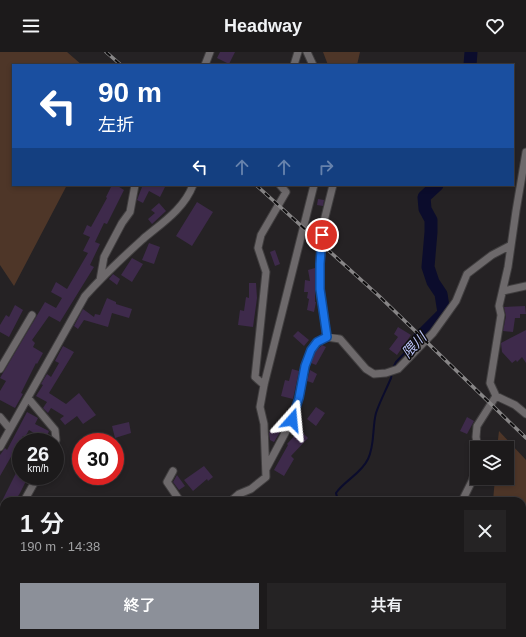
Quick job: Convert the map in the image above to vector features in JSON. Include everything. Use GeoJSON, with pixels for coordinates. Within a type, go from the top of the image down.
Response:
{"type":"FeatureCollection","features":[{"type":"Feature","properties":{"kind":"street"},"geometry":{"type":"LineString","coordinates":[[205,64],[210,52]]}},
{"type":"Feature","properties":{"kind":"street"},"geometry":{"type":"LineString","coordinates":[[294,64],[298,52]]}},
{"type":"Feature","properties":{"kind":"street"},"geometry":{"type":"LineString","coordinates":[[308,52],[313,64]]}},
{"type":"Feature","properties":{"kind":"street"},"geometry":{"type":"LineString","coordinates":[[526,152],[508,267],[499,306],[501,315],[490,384],[496,396],[515,405],[526,414]]}},
{"type":"Feature","properties":{"kind":"street"},"geometry":{"type":"LineString","coordinates":[[100,280],[104,257],[122,223],[130,212],[135,186]]}},
{"type":"Feature","properties":{"kind":"street"},"geometry":{"type":"LineString","coordinates":[[0,447],[85,296],[100,280],[179,208],[188,197],[193,186]]}},
{"type":"Feature","properties":{"kind":"street"},"geometry":{"type":"LineString","coordinates":[[264,385],[255,377],[266,272],[258,248],[261,235],[286,192],[281,186]]}},
{"type":"Feature","properties":{"kind":"street"},"geometry":{"type":"LineString","coordinates":[[236,497],[251,489],[266,477],[264,424],[260,407],[264,385],[314,186]]}},
{"type":"Feature","properties":{"kind":"street"},"geometry":{"type":"LineString","coordinates":[[327,337],[320,289],[320,264],[324,221],[333,186]]}},
{"type":"Feature","properties":{"kind":"street"},"geometry":{"type":"LineString","coordinates":[[266,469],[292,420],[299,398],[305,366],[311,350],[317,342],[327,337],[340,339],[366,369],[374,374],[398,370],[433,333],[446,315],[456,300],[467,274],[492,255],[511,246]]}},
{"type":"Feature","properties":{"kind":"street"},"geometry":{"type":"LineString","coordinates":[[503,291],[526,286]]}},
{"type":"Feature","properties":{"kind":"street"},"geometry":{"type":"LineString","coordinates":[[0,369],[32,315]]}},
{"type":"Feature","properties":{"kind":"street"},"geometry":{"type":"LineString","coordinates":[[477,441],[477,426],[488,411],[496,396]]}},
{"type":"Feature","properties":{"kind":"street"},"geometry":{"type":"LineString","coordinates":[[28,398],[55,430],[55,433]]}},
{"type":"Feature","properties":{"kind":"street"},"geometry":{"type":"LineString","coordinates":[[0,417],[10,429]]}},
{"type":"Feature","properties":{"kind":"street"},"geometry":{"type":"LineString","coordinates":[[173,471],[167,482],[177,497]]}},
{"type":"Feature","properties":{"kind":"street"},"geometry":{"type":"LineString","coordinates":[[26,497],[33,485]]}},
{"type":"Feature","properties":{"kind":"street"},"geometry":{"type":"LineString","coordinates":[[464,497],[470,485]]}},
{"type":"Feature","properties":{"kind":"shaded area"},"geometry":{"type":"Polygon","coordinates":[[[0,52],[67,52],[81,64],[12,64],[12,186],[66,186],[14,286],[0,265],[0,52]]]}},
{"type":"Feature","properties":{"kind":"shaded area"},"geometry":{"type":"Polygon","coordinates":[[[323,52],[360,52],[357,64],[328,64],[323,52]]]}},
{"type":"Feature","properties":{"kind":"shaded area"},"geometry":{"type":"Polygon","coordinates":[[[499,431],[508,441],[498,441],[499,431]]]}},
{"type":"Feature","properties":{"kind":"shaded area"},"geometry":{"type":"Polygon","coordinates":[[[514,447],[526,460],[526,497],[493,497],[494,485],[514,485],[514,447]]]}},
{"type":"Feature","properties":{"kind":"building"},"geometry":{"type":"Polygon","coordinates":[[[220,52],[235,52],[229,64],[217,58],[220,52]]]}},
{"type":"Feature","properties":{"kind":"building"},"geometry":{"type":"Polygon","coordinates":[[[112,186],[118,186],[124,190],[107,224],[104,223],[95,242],[100,244],[90,265],[94,267],[60,322],[49,316],[32,340],[35,343],[33,347],[43,353],[37,364],[36,363],[21,393],[23,394],[15,408],[0,400],[0,391],[6,381],[0,378],[45,302],[56,308],[62,298],[51,292],[56,282],[67,289],[88,253],[83,251],[90,237],[83,234],[87,225],[91,227],[107,198],[106,197],[112,186]]]}},
{"type":"Feature","properties":{"kind":"building"},"geometry":{"type":"Polygon","coordinates":[[[141,186],[166,186],[160,197],[149,191],[143,203],[137,200],[142,187],[141,186]]]}},
{"type":"Feature","properties":{"kind":"building"},"geometry":{"type":"Polygon","coordinates":[[[318,199],[324,200],[323,206],[317,205],[318,199]]]}},
{"type":"Feature","properties":{"kind":"building"},"geometry":{"type":"Polygon","coordinates":[[[197,202],[213,212],[192,246],[176,236],[197,202]]]}},
{"type":"Feature","properties":{"kind":"building"},"geometry":{"type":"Polygon","coordinates":[[[159,203],[166,211],[152,224],[148,219],[155,213],[151,210],[159,203]]]}},
{"type":"Feature","properties":{"kind":"building"},"geometry":{"type":"Polygon","coordinates":[[[149,243],[160,247],[154,264],[142,260],[149,243]]]}},
{"type":"Feature","properties":{"kind":"building"},"geometry":{"type":"Polygon","coordinates":[[[275,250],[280,264],[275,266],[270,252],[275,250]]]}},
{"type":"Feature","properties":{"kind":"building"},"geometry":{"type":"Polygon","coordinates":[[[132,258],[143,264],[132,282],[121,275],[132,258]]]}},
{"type":"Feature","properties":{"kind":"building"},"geometry":{"type":"Polygon","coordinates":[[[315,268],[316,302],[314,312],[307,310],[309,299],[307,298],[308,292],[304,292],[305,280],[310,281],[308,270],[315,268]]]}},
{"type":"Feature","properties":{"kind":"building"},"geometry":{"type":"Polygon","coordinates":[[[113,274],[120,279],[117,285],[109,279],[113,274]]]}},
{"type":"Feature","properties":{"kind":"building"},"geometry":{"type":"Polygon","coordinates":[[[249,283],[256,283],[257,298],[253,327],[238,325],[240,310],[244,311],[246,297],[249,298],[249,283]]]}},
{"type":"Feature","properties":{"kind":"building"},"geometry":{"type":"Polygon","coordinates":[[[107,298],[116,302],[116,304],[132,309],[129,318],[112,313],[108,327],[84,320],[78,329],[74,326],[83,309],[94,317],[95,314],[100,315],[107,298]]]}},
{"type":"Feature","properties":{"kind":"building"},"geometry":{"type":"Polygon","coordinates":[[[15,305],[23,310],[9,337],[0,332],[0,325],[6,315],[9,317],[15,305]]]}},
{"type":"Feature","properties":{"kind":"building"},"geometry":{"type":"Polygon","coordinates":[[[525,306],[526,314],[520,314],[520,318],[515,318],[513,332],[503,331],[506,316],[504,307],[525,306]]]}},
{"type":"Feature","properties":{"kind":"building"},"geometry":{"type":"Polygon","coordinates":[[[398,327],[411,335],[397,355],[389,349],[398,337],[394,334],[398,327]]]}},
{"type":"Feature","properties":{"kind":"building"},"geometry":{"type":"Polygon","coordinates":[[[526,330],[526,363],[522,357],[517,362],[516,360],[512,363],[502,352],[501,343],[526,330]]]}},
{"type":"Feature","properties":{"kind":"building"},"geometry":{"type":"Polygon","coordinates":[[[298,331],[309,340],[304,346],[293,336],[298,331]]]}},
{"type":"Feature","properties":{"kind":"building"},"geometry":{"type":"Polygon","coordinates":[[[322,345],[326,347],[316,365],[311,363],[315,352],[322,345]]]}},
{"type":"Feature","properties":{"kind":"building"},"geometry":{"type":"Polygon","coordinates":[[[63,346],[74,352],[49,393],[66,404],[79,393],[96,415],[83,424],[77,416],[65,425],[60,419],[64,416],[51,408],[48,413],[43,408],[47,402],[36,396],[43,385],[41,384],[47,374],[51,377],[59,363],[55,361],[63,346]]]}},
{"type":"Feature","properties":{"kind":"building"},"geometry":{"type":"Polygon","coordinates":[[[292,369],[299,371],[293,399],[281,396],[285,380],[289,381],[292,369]]]}},
{"type":"Feature","properties":{"kind":"building"},"geometry":{"type":"Polygon","coordinates":[[[310,370],[317,374],[313,383],[307,381],[310,370]]]}},
{"type":"Feature","properties":{"kind":"building"},"geometry":{"type":"Polygon","coordinates":[[[316,407],[325,413],[316,426],[307,419],[316,407]]]}},
{"type":"Feature","properties":{"kind":"building"},"geometry":{"type":"Polygon","coordinates":[[[27,412],[38,418],[35,424],[49,431],[48,433],[34,433],[29,430],[27,433],[16,433],[27,412]]]}},
{"type":"Feature","properties":{"kind":"building"},"geometry":{"type":"Polygon","coordinates":[[[467,417],[474,421],[467,434],[460,431],[467,417]]]}},
{"type":"Feature","properties":{"kind":"building"},"geometry":{"type":"Polygon","coordinates":[[[129,422],[131,433],[124,435],[124,433],[114,433],[112,426],[129,422]]]}},
{"type":"Feature","properties":{"kind":"building"},"geometry":{"type":"Polygon","coordinates":[[[273,428],[280,432],[274,442],[270,440],[269,433],[273,428]]]}},
{"type":"Feature","properties":{"kind":"building"},"geometry":{"type":"Polygon","coordinates":[[[300,430],[308,438],[291,456],[294,459],[284,476],[274,470],[288,445],[287,444],[300,430]]]}},
{"type":"Feature","properties":{"kind":"building"},"geometry":{"type":"Polygon","coordinates":[[[12,440],[12,455],[0,476],[0,455],[5,448],[7,450],[12,440]]]}},
{"type":"Feature","properties":{"kind":"building"},"geometry":{"type":"Polygon","coordinates":[[[204,466],[213,477],[208,481],[207,479],[193,491],[184,480],[204,466]]]}},
{"type":"Feature","properties":{"kind":"building"},"geometry":{"type":"Polygon","coordinates":[[[177,475],[185,486],[179,490],[173,482],[177,475]]]}},
{"type":"Feature","properties":{"kind":"building"},"geometry":{"type":"Polygon","coordinates":[[[12,481],[12,485],[24,485],[18,497],[4,497],[12,481]]]}},
{"type":"Feature","properties":{"kind":"waterway","name":"隈川"},"geometry":{"type":"LineString","coordinates":[[470,64],[471,52]]}},
{"type":"Feature","properties":{"kind":"waterway","name":"隈川"},"geometry":{"type":"LineString","coordinates":[[419,338],[444,313],[441,294],[433,282],[428,267],[431,220],[425,209],[424,197],[436,186]]}},
{"type":"Feature","properties":{"kind":"waterway","name":"隈川"},"geometry":{"type":"LineString","coordinates":[[393,368],[396,362],[419,338]]}},
{"type":"Feature","properties":{"kind":"waterway","name":"隈川"},"geometry":{"type":"LineString","coordinates":[[337,497],[336,493],[340,488],[361,469],[368,459],[372,448],[376,413],[391,378],[392,372]]}},
{"type":"Feature","properties":{"kind":"railway"},"geometry":{"type":"LineString","coordinates":[[106,52],[120,64]]}},
{"type":"Feature","properties":{"kind":"railway"},"geometry":{"type":"LineString","coordinates":[[257,186],[379,296],[526,438]]}},
{"type":"Feature","properties":{"kind":"route"},"geometry":{"type":"LineString","coordinates":[[292,420],[299,398],[305,366],[311,350],[317,342],[327,337],[320,289],[322,235]]}}]}
